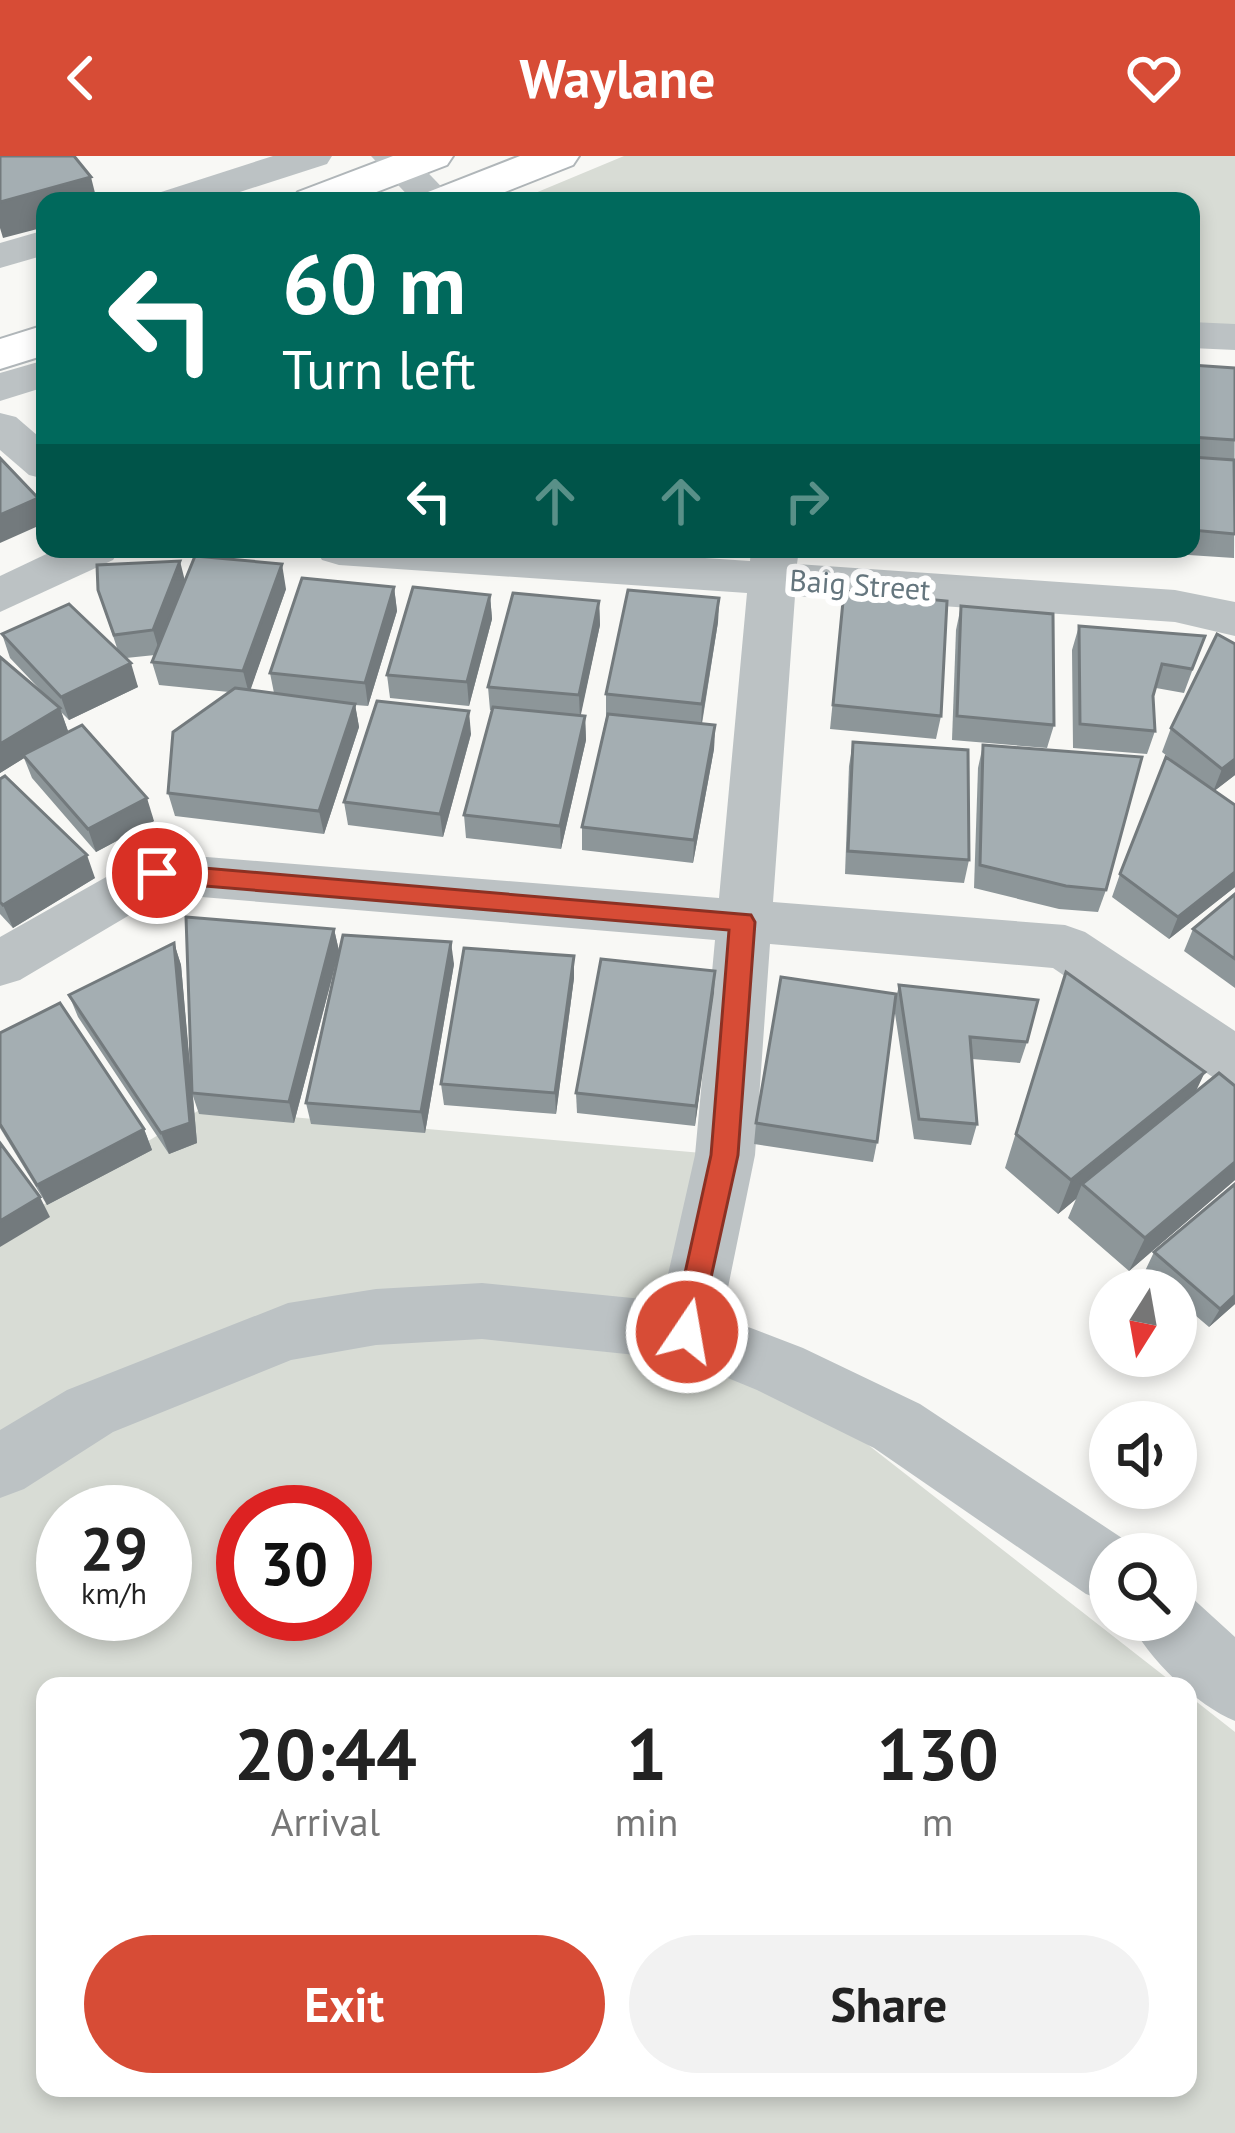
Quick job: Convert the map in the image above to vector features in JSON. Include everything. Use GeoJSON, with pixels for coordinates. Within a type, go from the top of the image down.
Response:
{"type":"FeatureCollection","features":[{"type":"Feature","properties":{"kind":"main road"},"geometry":{"type":"LineString","coordinates":[[463,192],[558,156]]}},
{"type":"Feature","properties":{"kind":"main road"},"geometry":{"type":"LineString","coordinates":[[334,192],[408,161]]}},
{"type":"Feature","properties":{"kind":"main road"},"geometry":{"type":"LineString","coordinates":[[0,311],[36,298]]}},
{"type":"Feature","properties":{"kind":"main road"},"geometry":{"type":"LineString","coordinates":[[0,355],[36,342]]}},
{"type":"Feature","properties":{"kind":"street"},"geometry":{"type":"LineString","coordinates":[[200,192],[313,156]]}},
{"type":"Feature","properties":{"kind":"street"},"geometry":{"type":"LineString","coordinates":[[408,161],[432,192]]}},
{"type":"Feature","properties":{"kind":"street"},"geometry":{"type":"LineString","coordinates":[[0,256],[36,245]]}},
{"type":"Feature","properties":{"kind":"street"},"geometry":{"type":"LineString","coordinates":[[1200,335],[1235,337]]}},
{"type":"Feature","properties":{"kind":"street"},"geometry":{"type":"LineString","coordinates":[[0,388],[36,376]]}},
{"type":"Feature","properties":{"kind":"street"},"geometry":{"type":"LineString","coordinates":[[0,427],[36,458]]}},
{"type":"Feature","properties":{"kind":"street"},"geometry":{"type":"LineString","coordinates":[[0,596],[78,558]]}},
{"type":"Feature","properties":{"kind":"street","name":"Baig Street"},"geometry":{"type":"LineString","coordinates":[[600,558],[774,564],[1175,606],[1235,620]]}},
{"type":"Feature","properties":{"kind":"street"},"geometry":{"type":"LineString","coordinates":[[687,1332],[724,1155],[774,564]]}},
{"type":"Feature","properties":{"kind":"street"},"geometry":{"type":"LineString","coordinates":[[0,964],[157,873],[1065,947],[1235,1061]]}},
{"type":"Feature","properties":{"kind":"street"},"geometry":{"type":"LineString","coordinates":[[0,1467],[90,1411],[288,1332],[376,1317],[482,1312],[687,1332],[780,1369],[897,1426],[1089,1556]]}},
{"type":"Feature","properties":{"kind":"street"},"geometry":{"type":"LineString","coordinates":[[1188,1641],[1235,1685]]}},
{"type":"Feature","properties":{"kind":"shaded area"},"geometry":{"type":"Polygon","coordinates":[[[624,156],[1235,156],[1235,330],[1200,328],[1200,192],[538,192],[624,156]]]}},
{"type":"Feature","properties":{"kind":"shaded area"},"geometry":{"type":"Polygon","coordinates":[[[201,1109],[725,1155],[693,1308],[1089,1617],[1089,1641],[1119,1641],[1165,1677],[36,1677],[36,2097],[1197,2097],[1197,1702],[1235,1732],[1235,2133],[0,2133],[0,1231],[201,1109]]]}},
{"type":"Feature","properties":{"kind":"building"},"geometry":{"type":"Polygon","coordinates":[[[0,156],[74,156],[91,177],[36,192],[0,202],[0,156]]]}},
{"type":"Feature","properties":{"kind":"building"},"geometry":{"type":"Polygon","coordinates":[[[1200,366],[1235,368],[1235,440],[1200,438],[1200,366]]]}},
{"type":"Feature","properties":{"kind":"building"},"geometry":{"type":"Polygon","coordinates":[[[0,458],[36,499],[0,515],[0,458]]]}},
{"type":"Feature","properties":{"kind":"building"},"geometry":{"type":"Polygon","coordinates":[[[1200,458],[1234,460],[1235,534],[1200,531],[1200,458]]]}},
{"type":"Feature","properties":{"kind":"building"},"geometry":{"type":"Polygon","coordinates":[[[194,558],[282,564],[243,671],[152,662],[194,558]]]}},
{"type":"Feature","properties":{"kind":"building"},"geometry":{"type":"Polygon","coordinates":[[[180,561],[153,630],[114,635],[98,590],[97,565],[180,561]]]}},
{"type":"Feature","properties":{"kind":"building"},"geometry":{"type":"Polygon","coordinates":[[[302,578],[394,587],[365,683],[270,673],[302,578]]]}},
{"type":"Feature","properties":{"kind":"building"},"geometry":{"type":"Polygon","coordinates":[[[413,587],[490,595],[467,682],[387,675],[413,587]]]}},
{"type":"Feature","properties":{"kind":"building"},"geometry":{"type":"Polygon","coordinates":[[[628,590],[719,598],[702,704],[606,694],[628,590]]]}},
{"type":"Feature","properties":{"kind":"building"},"geometry":{"type":"Polygon","coordinates":[[[844,591],[947,601],[941,716],[833,705],[844,591]]]}},
{"type":"Feature","properties":{"kind":"building"},"geometry":{"type":"Polygon","coordinates":[[[513,593],[599,601],[579,695],[488,687],[513,593]]]}},
{"type":"Feature","properties":{"kind":"building"},"geometry":{"type":"Polygon","coordinates":[[[69,604],[131,663],[61,697],[2,634],[69,604]]]}},
{"type":"Feature","properties":{"kind":"building"},"geometry":{"type":"Polygon","coordinates":[[[961,606],[1053,614],[1054,725],[957,716],[961,606]]]}},
{"type":"Feature","properties":{"kind":"building"},"geometry":{"type":"Polygon","coordinates":[[[1079,626],[1205,636],[1192,669],[1162,664],[1153,696],[1155,731],[1080,724],[1079,626]]]}},
{"type":"Feature","properties":{"kind":"building"},"geometry":{"type":"Polygon","coordinates":[[[1217,634],[1235,644],[1235,759],[1222,769],[1171,728],[1217,634]]]}},
{"type":"Feature","properties":{"kind":"building"},"geometry":{"type":"Polygon","coordinates":[[[0,657],[60,708],[0,744],[0,657]]]}},
{"type":"Feature","properties":{"kind":"building"},"geometry":{"type":"Polygon","coordinates":[[[235,688],[355,704],[319,811],[168,793],[173,732],[235,688]]]}},
{"type":"Feature","properties":{"kind":"building"},"geometry":{"type":"Polygon","coordinates":[[[377,701],[469,711],[440,814],[344,802],[377,701]]]}},
{"type":"Feature","properties":{"kind":"building"},"geometry":{"type":"Polygon","coordinates":[[[493,707],[585,716],[560,826],[464,815],[493,707]]]}},
{"type":"Feature","properties":{"kind":"building"},"geometry":{"type":"Polygon","coordinates":[[[608,714],[715,725],[694,840],[582,827],[608,714]]]}},
{"type":"Feature","properties":{"kind":"building"},"geometry":{"type":"Polygon","coordinates":[[[82,725],[147,798],[88,829],[23,755],[82,725]]]}},
{"type":"Feature","properties":{"kind":"building"},"geometry":{"type":"Polygon","coordinates":[[[853,742],[968,750],[969,860],[848,851],[853,742]]]}},
{"type":"Feature","properties":{"kind":"building"},"geometry":{"type":"Polygon","coordinates":[[[983,745],[1142,757],[1106,890],[1066,886],[980,865],[983,745]]]}},
{"type":"Feature","properties":{"kind":"building"},"geometry":{"type":"Polygon","coordinates":[[[1166,757],[1235,805],[1235,872],[1178,917],[1120,874],[1166,757]]]}},
{"type":"Feature","properties":{"kind":"building"},"geometry":{"type":"Polygon","coordinates":[[[5,776],[87,855],[3,905],[0,779],[5,776]]]}},
{"type":"Feature","properties":{"kind":"building"},"geometry":{"type":"Polygon","coordinates":[[[1235,894],[1235,959],[1193,929],[1235,894]]]}},
{"type":"Feature","properties":{"kind":"building"},"geometry":{"type":"Polygon","coordinates":[[[186,917],[334,929],[289,1102],[192,1093],[186,917]]]}},
{"type":"Feature","properties":{"kind":"building"},"geometry":{"type":"Polygon","coordinates":[[[343,935],[451,942],[421,1112],[306,1103],[343,935]]]}},
{"type":"Feature","properties":{"kind":"building"},"geometry":{"type":"Polygon","coordinates":[[[174,943],[190,1123],[161,1133],[69,995],[174,943]]]}},
{"type":"Feature","properties":{"kind":"building"},"geometry":{"type":"Polygon","coordinates":[[[464,948],[574,956],[555,1093],[441,1084],[464,948]]]}},
{"type":"Feature","properties":{"kind":"building"},"geometry":{"type":"Polygon","coordinates":[[[601,959],[715,971],[696,1106],[576,1093],[601,959]]]}},
{"type":"Feature","properties":{"kind":"building"},"geometry":{"type":"Polygon","coordinates":[[[1066,972],[1205,1072],[1071,1180],[1016,1134],[1066,972]]]}},
{"type":"Feature","properties":{"kind":"building"},"geometry":{"type":"Polygon","coordinates":[[[781,977],[896,994],[877,1142],[756,1123],[781,977]]]}},
{"type":"Feature","properties":{"kind":"building"},"geometry":{"type":"Polygon","coordinates":[[[899,985],[1038,1000],[1027,1042],[970,1037],[977,1124],[919,1119],[899,985]]]}},
{"type":"Feature","properties":{"kind":"building"},"geometry":{"type":"Polygon","coordinates":[[[60,1003],[144,1129],[37,1185],[0,1124],[0,1033],[60,1003]]]}},
{"type":"Feature","properties":{"kind":"building"},"geometry":{"type":"Polygon","coordinates":[[[1219,1073],[1235,1086],[1235,1162],[1145,1238],[1082,1184],[1219,1073]]]}},
{"type":"Feature","properties":{"kind":"building"},"geometry":{"type":"Polygon","coordinates":[[[0,1143],[40,1197],[0,1221],[0,1143]]]}},
{"type":"Feature","properties":{"kind":"building"},"geometry":{"type":"Polygon","coordinates":[[[1235,1184],[1235,1295],[1220,1309],[1197,1289],[1197,1269],[1174,1269],[1154,1252],[1235,1184]]]}},
{"type":"Feature","properties":{"kind":"route"},"geometry":{"type":"LineString","coordinates":[[157,873],[742,922],[724,1155],[687,1332]]}}]}
